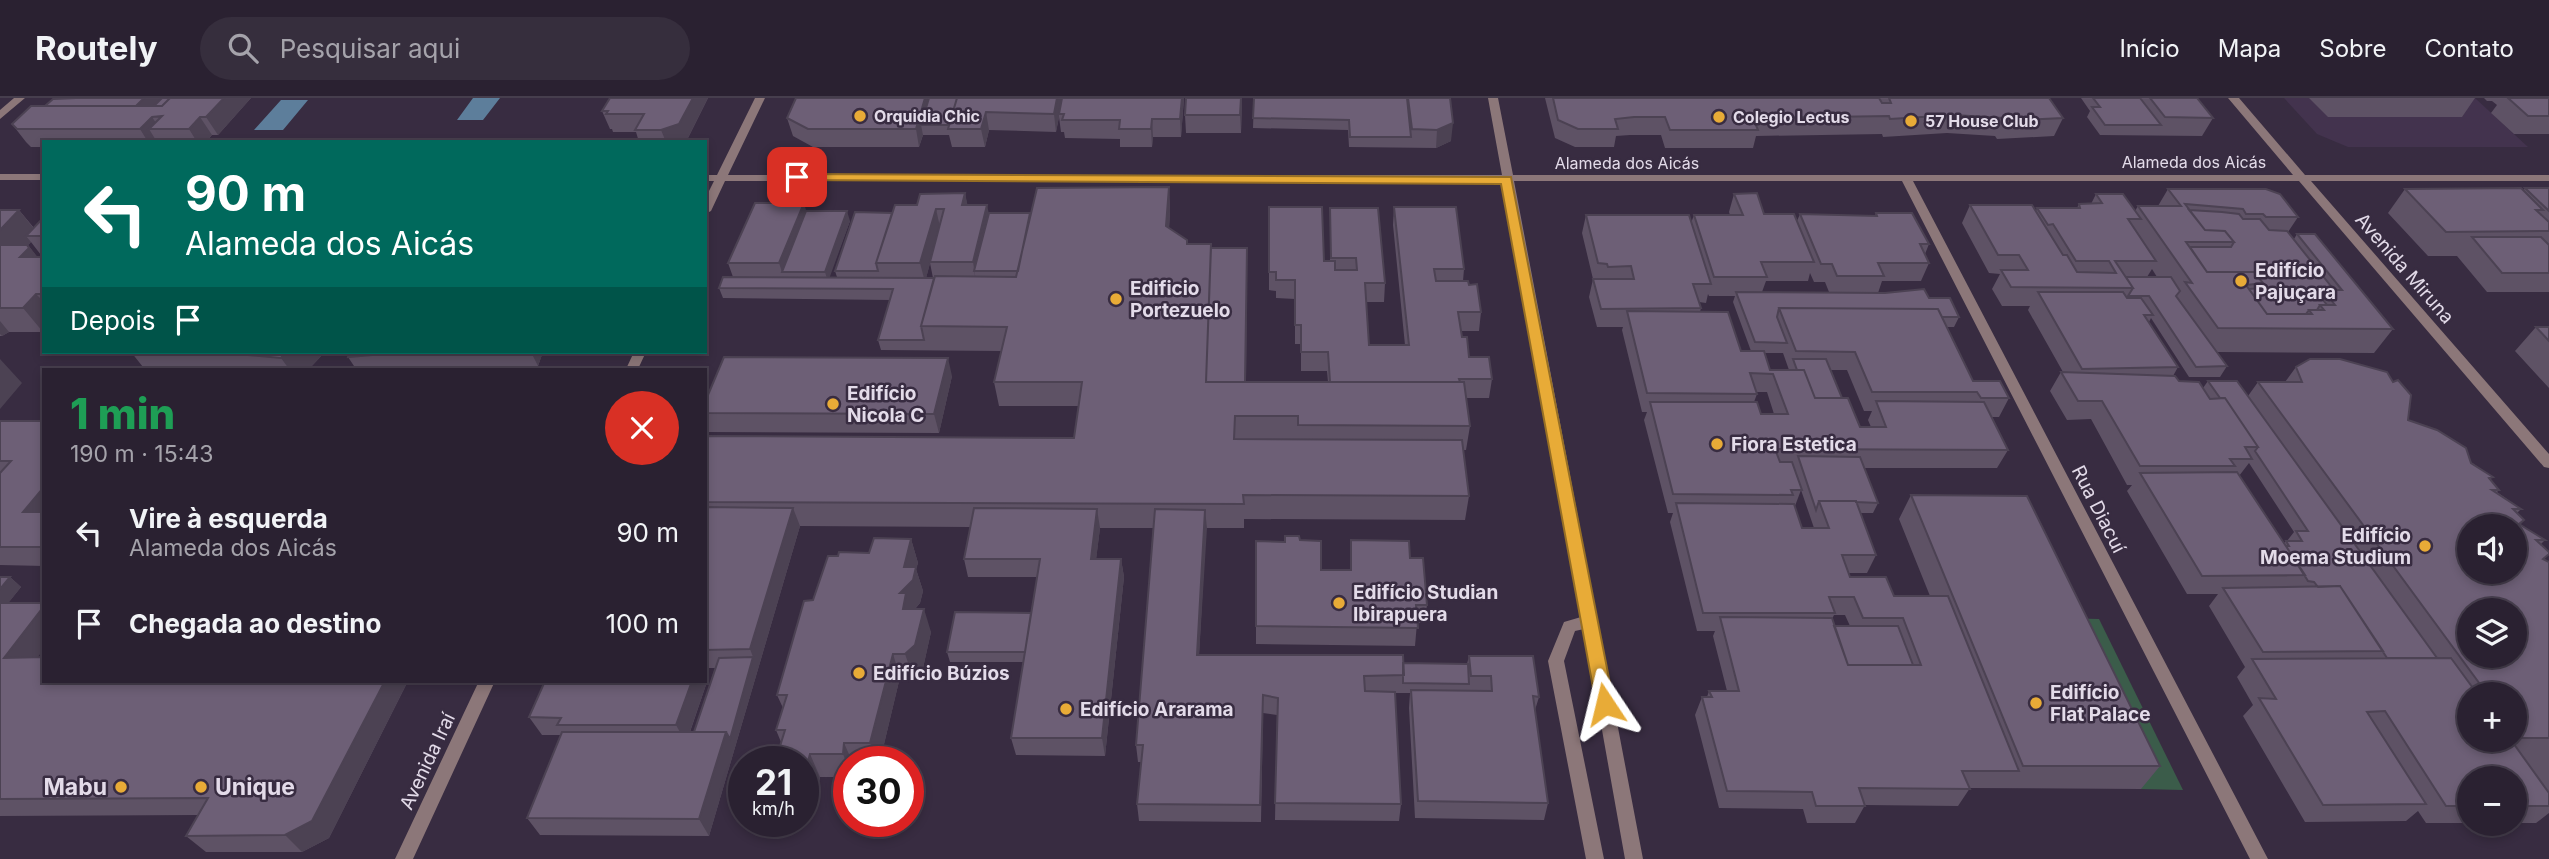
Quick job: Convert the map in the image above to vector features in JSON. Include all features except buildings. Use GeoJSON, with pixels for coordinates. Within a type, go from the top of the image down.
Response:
{"type":"FeatureCollection","features":[{"type":"Feature","properties":{"kind":"street"},"geometry":{"type":"LineString","coordinates":[[0,116],[20,98]]}},
{"type":"Feature","properties":{"kind":"street"},"geometry":{"type":"LineString","coordinates":[[707,207],[760,98]]}},
{"type":"Feature","properties":{"kind":"street"},"geometry":{"type":"LineString","coordinates":[[1493,98],[1634,859]]}},
{"type":"Feature","properties":{"kind":"street","name":"Avenida Miruna"},"geometry":{"type":"LineString","coordinates":[[2233,98],[2549,463]]}},
{"type":"Feature","properties":{"kind":"street"},"geometry":{"type":"LineString","coordinates":[[0,177],[42,177]]}},
{"type":"Feature","properties":{"kind":"street","name":"Rua Diacuí"},"geometry":{"type":"LineString","coordinates":[[1905,177],[2259,859]]}},
{"type":"Feature","properties":{"kind":"street","name":"Alameda dos Aicás"},"geometry":{"type":"LineString","coordinates":[[707,178],[2549,178]]}},
{"type":"Feature","properties":{"kind":"street"},"geometry":{"type":"LineString","coordinates":[[1590,621],[1569,626],[1556,661],[1595,859]]}},
{"type":"Feature","properties":{"kind":"street","name":"Avenida Iraí"},"geometry":{"type":"LineString","coordinates":[[404,859],[486,683]]}},
{"type":"Feature","properties":{"kind":"shaded area"},"geometry":{"type":"Polygon","coordinates":[[[2284,98],[2475,98],[2528,147],[2348,147],[2317,134],[2284,98]]]}},
{"type":"Feature","properties":{"kind":"green space"},"geometry":{"type":"Polygon","coordinates":[[[2060,618],[2099,619],[2183,790],[2141,789],[2060,618]]]}},
{"type":"Feature","properties":{"kind":"water"},"geometry":{"type":"Polygon","coordinates":[[[473,98],[500,98],[483,120],[457,120],[473,98]]]}},
{"type":"Feature","properties":{"kind":"water"},"geometry":{"type":"Polygon","coordinates":[[[281,100],[308,100],[283,130],[254,130],[281,100]]]}},
{"type":"Feature","properties":{"kind":"place","name":"Orquidia Chic"},"geometry":{"type":"Point","coordinates":[860,116]}},
{"type":"Feature","properties":{"kind":"place","name":"Colegio Lectus"},"geometry":{"type":"Point","coordinates":[1719,117]}},
{"type":"Feature","properties":{"kind":"place","name":"57 House Club"},"geometry":{"type":"Point","coordinates":[1911,121]}},
{"type":"Feature","properties":{"kind":"place","name":"Edifício Pajuçara"},"geometry":{"type":"Point","coordinates":[2241,281]}},
{"type":"Feature","properties":{"kind":"place","name":"Edificio Portezuelo"},"geometry":{"type":"Point","coordinates":[1116,299]}},
{"type":"Feature","properties":{"kind":"place","name":"Edifício Nicola C"},"geometry":{"type":"Point","coordinates":[833,404]}},
{"type":"Feature","properties":{"kind":"place","name":"Fiora Estetica"},"geometry":{"type":"Point","coordinates":[1717,444]}},
{"type":"Feature","properties":{"kind":"place","name":"Edifício Moema Studium"},"geometry":{"type":"Point","coordinates":[2425,546]}},
{"type":"Feature","properties":{"kind":"place","name":"Edifício Studian Ibirapuera"},"geometry":{"type":"Point","coordinates":[1339,603]}},
{"type":"Feature","properties":{"kind":"place","name":"Edifício Búzios"},"geometry":{"type":"Point","coordinates":[859,673]}},
{"type":"Feature","properties":{"kind":"place","name":"Edifício Flat Palace"},"geometry":{"type":"Point","coordinates":[2036,703]}},
{"type":"Feature","properties":{"kind":"place","name":"Edifício Ararama"},"geometry":{"type":"Point","coordinates":[1066,709]}},
{"type":"Feature","properties":{"kind":"place","name":"Mabu"},"geometry":{"type":"Point","coordinates":[121,787]}},
{"type":"Feature","properties":{"kind":"place","name":"Unique"},"geometry":{"type":"Point","coordinates":[201,787]}},
{"type":"Feature","properties":{"kind":"route"},"geometry":{"type":"LineString","coordinates":[[797,177],[1507,180],[1605,704]]}}]}
